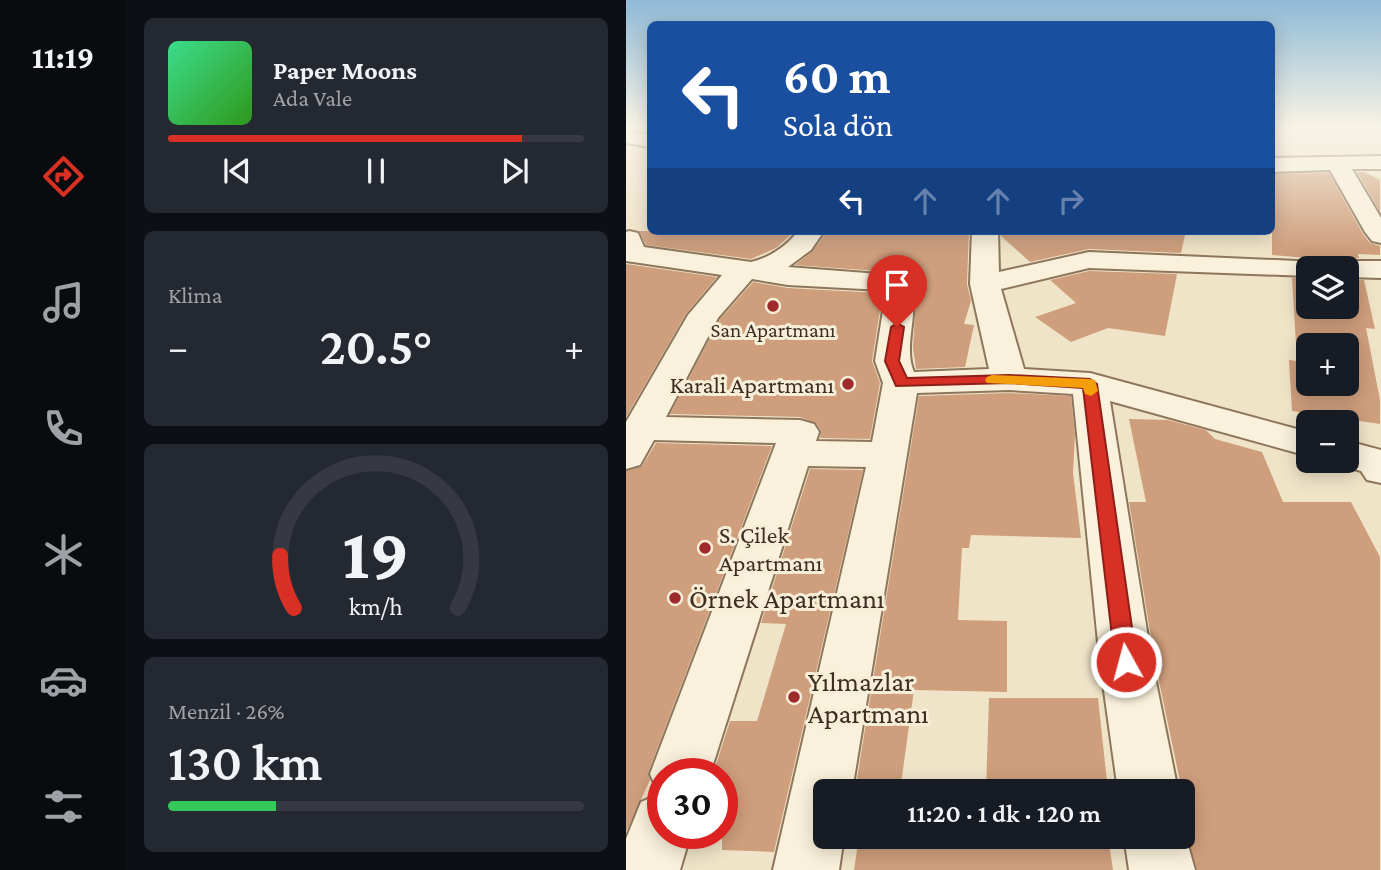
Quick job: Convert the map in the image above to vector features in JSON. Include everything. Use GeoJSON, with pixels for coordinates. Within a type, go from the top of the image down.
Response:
{"type":"FeatureCollection","features":[{"type":"Feature","properties":{"kind":"street"},"geometry":{"type":"LineString","coordinates":[[1340,168],[1367,219],[1380,235]]}},
{"type":"Feature","properties":{"kind":"street"},"geometry":{"type":"LineString","coordinates":[[647,234],[627,239],[632,254],[672,262],[788,276],[895,282],[899,304],[892,361],[901,383],[806,870]]}},
{"type":"Feature","properties":{"kind":"street"},"geometry":{"type":"LineString","coordinates":[[634,442],[704,315],[739,274],[774,265],[802,244],[808,235]]}},
{"type":"Feature","properties":{"kind":"street"},"geometry":{"type":"LineString","coordinates":[[985,235],[985,284],[1009,379]]}},
{"type":"Feature","properties":{"kind":"street"},"geometry":{"type":"LineString","coordinates":[[985,284],[1089,260],[1296,268]]}},
{"type":"Feature","properties":{"kind":"street"},"geometry":{"type":"LineString","coordinates":[[1359,269],[1380,270]]}},
{"type":"Feature","properties":{"kind":"street"},"geometry":{"type":"LineString","coordinates":[[901,383],[1009,379],[1090,384],[1296,441]]}},
{"type":"Feature","properties":{"kind":"street"},"geometry":{"type":"LineString","coordinates":[[1090,384],[1126,662],[1146,779]]}},
{"type":"Feature","properties":{"kind":"street"},"geometry":{"type":"LineString","coordinates":[[634,442],[800,432],[686,758]]}},
{"type":"Feature","properties":{"kind":"street"},"geometry":{"type":"LineString","coordinates":[[793,453],[889,455]]}},
{"type":"Feature","properties":{"kind":"street"},"geometry":{"type":"LineString","coordinates":[[1359,457],[1376,462],[1380,470]]}},
{"type":"Feature","properties":{"kind":"street"},"geometry":{"type":"LineString","coordinates":[[647,870],[654,849]]}},
{"type":"Feature","properties":{"kind":"street"},"geometry":{"type":"LineString","coordinates":[[1158,849],[1162,870]]}},
{"type":"Feature","properties":{"kind":"building"},"geometry":{"type":"Polygon","coordinates":[[[1357,172],[1364,172],[1380,180],[1380,212],[1357,172]]]}},
{"type":"Feature","properties":{"kind":"building"},"geometry":{"type":"Polygon","coordinates":[[[1329,173],[1363,234],[1370,243],[1380,246],[1380,255],[1272,255],[1272,235],[1275,235],[1275,174],[1329,173]]]}},
{"type":"Feature","properties":{"kind":"building"},"geometry":{"type":"Polygon","coordinates":[[[639,231],[647,231],[647,235],[791,235],[776,248],[751,259],[646,245],[639,231]]]}},
{"type":"Feature","properties":{"kind":"building"},"geometry":{"type":"Polygon","coordinates":[[[824,235],[969,235],[967,284],[971,301],[964,324],[974,325],[965,367],[916,369],[913,348],[916,298],[905,273],[795,265],[813,251],[824,235]]]}},
{"type":"Feature","properties":{"kind":"building"},"geometry":{"type":"Polygon","coordinates":[[[1185,235],[1181,253],[1089,249],[1030,262],[1001,236],[1185,235]]]}},
{"type":"Feature","properties":{"kind":"building"},"geometry":{"type":"Polygon","coordinates":[[[626,264],[717,277],[686,314],[626,417],[626,264]]]}},
{"type":"Feature","properties":{"kind":"building"},"geometry":{"type":"Polygon","coordinates":[[[1089,271],[1177,274],[1165,336],[1108,328],[1071,342],[1035,317],[1076,303],[1050,280],[1089,271]]]}},
{"type":"Feature","properties":{"kind":"building"},"geometry":{"type":"Polygon","coordinates":[[[1292,278],[1296,278],[1296,319],[1359,319],[1359,280],[1364,280],[1375,329],[1366,328],[1380,400],[1380,424],[1359,421],[1359,410],[1292,411],[1289,360],[1296,361],[1296,396],[1359,396],[1359,333],[1296,333],[1296,344],[1292,278]]]}},
{"type":"Feature","properties":{"kind":"building"},"geometry":{"type":"Polygon","coordinates":[[[753,282],[788,288],[880,293],[881,304],[872,361],[880,383],[870,439],[820,438],[821,431],[816,423],[800,417],[670,414],[720,319],[753,282]]]}},
{"type":"Feature","properties":{"kind":"building"},"geometry":{"type":"Polygon","coordinates":[[[1009,393],[1071,396],[1075,435],[1073,473],[1081,538],[971,535],[969,548],[962,548],[958,620],[1007,621],[1007,692],[914,690],[902,779],[857,779],[919,396],[1009,393]]]}},
{"type":"Feature","properties":{"kind":"building"},"geometry":{"type":"Polygon","coordinates":[[[1129,419],[1168,420],[1206,430],[1215,439],[1262,452],[1283,502],[1351,502],[1380,557],[1380,870],[1197,870],[1190,849],[1195,849],[1195,779],[1179,779],[1155,662],[1129,502],[1146,502],[1129,419]]]}},
{"type":"Feature","properties":{"kind":"building"},"geometry":{"type":"Polygon","coordinates":[[[656,443],[772,446],[654,758],[647,758],[647,786],[626,832],[626,471],[642,466],[656,443]]]}},
{"type":"Feature","properties":{"kind":"building"},"geometry":{"type":"Polygon","coordinates":[[[810,469],[863,470],[774,852],[722,850],[738,849],[738,758],[718,758],[730,721],[757,721],[786,624],[761,623],[810,469]]]}},
{"type":"Feature","properties":{"kind":"building"},"geometry":{"type":"Polygon","coordinates":[[[989,698],[1098,698],[1107,779],[986,779],[989,698]]]}},
{"type":"Feature","properties":{"kind":"building"},"geometry":{"type":"Polygon","coordinates":[[[857,849],[1110,849],[1113,870],[854,870],[857,849]]]}},
{"type":"Feature","properties":{"kind":"slow traffic"},"geometry":{"type":"LineString","coordinates":[[992,380],[1090,384],[1091,391]]}},
{"type":"Feature","properties":{"kind":"place","name":"San Apartmanı"},"geometry":{"type":"Point","coordinates":[773,306]}},
{"type":"Feature","properties":{"kind":"place","name":"Karali Apartmanı"},"geometry":{"type":"Point","coordinates":[848,384]}},
{"type":"Feature","properties":{"kind":"place","name":"S. Çilek Apartmanı"},"geometry":{"type":"Point","coordinates":[705,548]}},
{"type":"Feature","properties":{"kind":"place","name":"Örnek Apartmanı"},"geometry":{"type":"Point","coordinates":[675,598]}},
{"type":"Feature","properties":{"kind":"place","name":"Yılmazlar Apartmanı"},"geometry":{"type":"Point","coordinates":[794,697]}},
{"type":"Feature","properties":{"kind":"route"},"geometry":{"type":"LineString","coordinates":[[897,327],[892,361],[901,383],[1009,379],[1090,384],[1126,662]]}}]}
